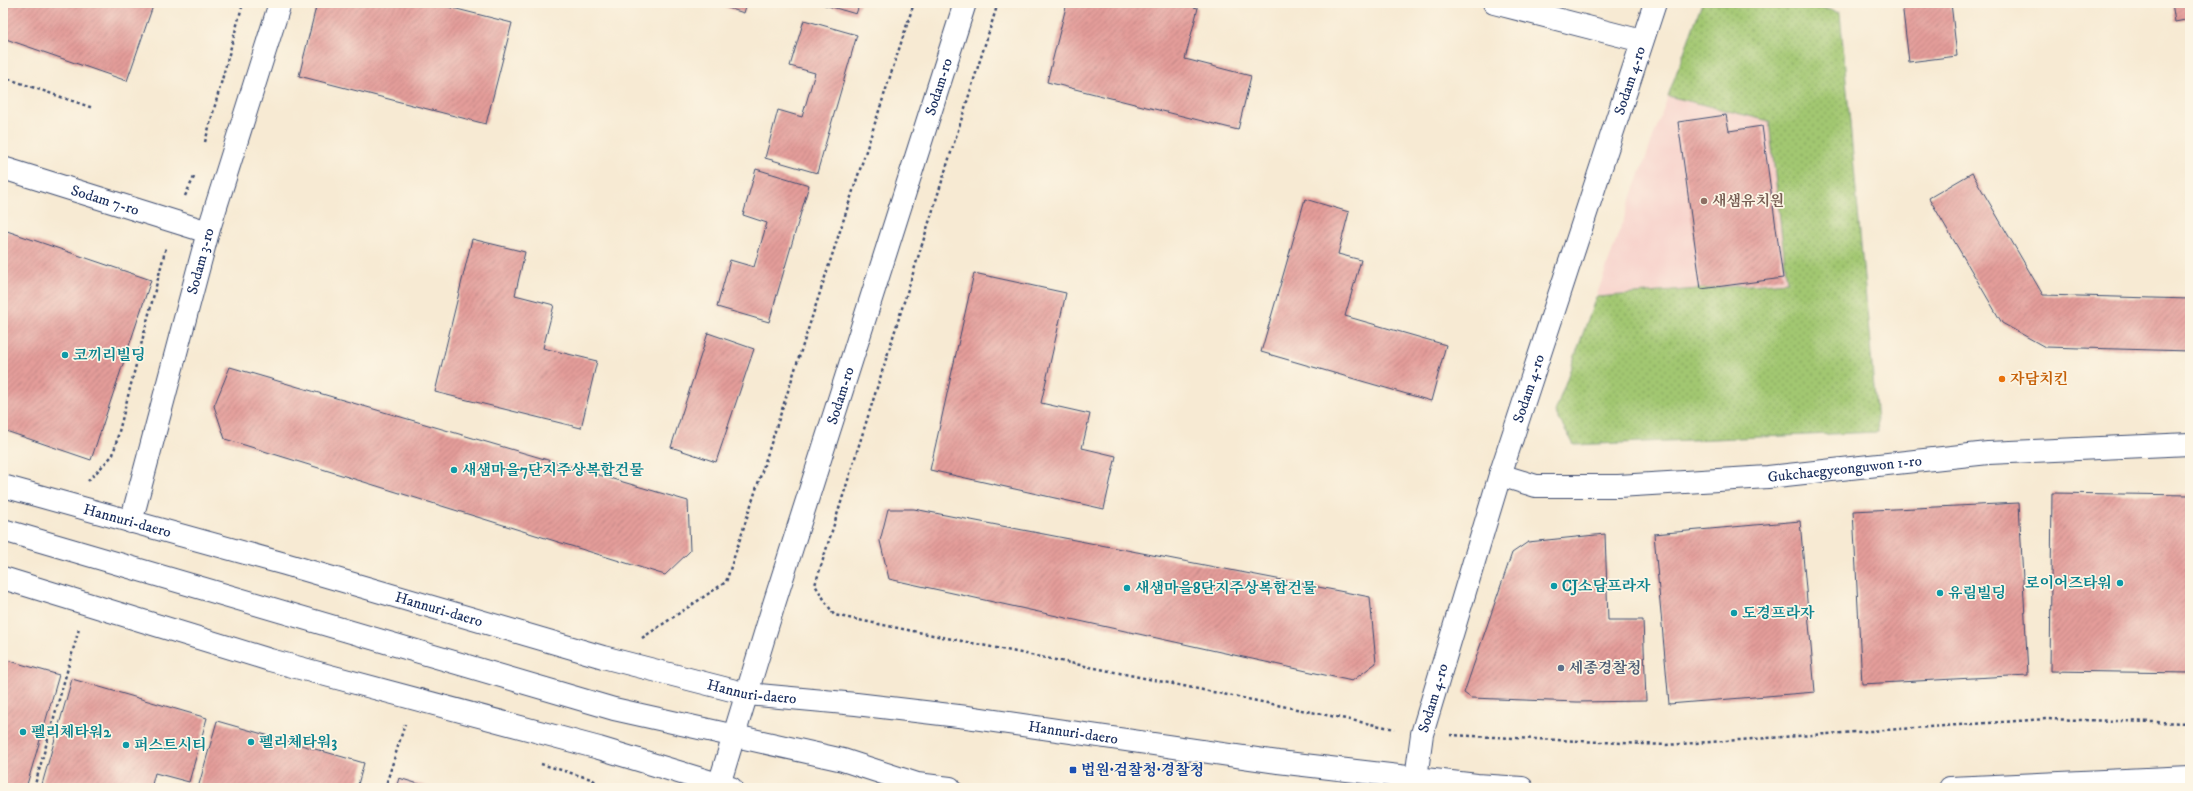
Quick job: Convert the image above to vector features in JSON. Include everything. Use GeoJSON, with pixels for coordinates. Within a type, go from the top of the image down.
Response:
{"type":"FeatureCollection","features":[{"type":"Feature","properties":{"kind":"street","name":"Sodam 3-ro"},"geometry":{"type":"LineString","coordinates":[[131,522],[208,232],[280,3]]}},
{"type":"Feature","properties":{"kind":"street","name":"Sodam-ro"},"geometry":{"type":"LineString","coordinates":[[723,787],[734,736],[774,604],[965,3]]}},
{"type":"Feature","properties":{"kind":"street"},"geometry":{"type":"LineString","coordinates":[[1494,3],[1642,41]]}},
{"type":"Feature","properties":{"kind":"street","name":"Sodam 4-ro"},"geometry":{"type":"LineString","coordinates":[[1416,778],[1422,734],[1500,475],[1655,3]]}},
{"type":"Feature","properties":{"kind":"street","name":"Sodam 7-ro"},"geometry":{"type":"LineString","coordinates":[[3,168],[208,232]]}},
{"type":"Feature","properties":{"kind":"street","name":"Gukchaegyeonguwon 1-ro"},"geometry":{"type":"LineString","coordinates":[[1500,475],[1536,486],[1618,486],[1768,477],[1988,454],[2190,444]]}},
{"type":"Feature","properties":{"kind":"street","name":"Hannuri-daero"},"geometry":{"type":"LineString","coordinates":[[3,486],[285,564],[603,657],[747,694],[856,704],[967,717],[1278,762],[1416,778],[1522,788]]}},
{"type":"Feature","properties":{"kind":"street"},"geometry":{"type":"LineString","coordinates":[[3,530],[614,709],[843,760],[917,784],[950,788]]}},
{"type":"Feature","properties":{"kind":"street"},"geometry":{"type":"LineString","coordinates":[[3,578],[270,660],[599,748],[723,787]]}},
{"type":"Feature","properties":{"kind":"street"},"geometry":{"type":"LineString","coordinates":[[1950,788],[2190,777]]}},
{"type":"Feature","properties":{"kind":"path"},"geometry":{"type":"LineString","coordinates":[[638,641],[726,582],[914,3]]}},
{"type":"Feature","properties":{"kind":"path"},"geometry":{"type":"LineString","coordinates":[[998,3],[815,585],[834,615],[1422,734],[1666,745],[2046,719],[2190,723]]}},
{"type":"Feature","properties":{"kind":"path"},"geometry":{"type":"LineString","coordinates":[[3,77],[93,108]]}},
{"type":"Feature","properties":{"kind":"path"},"geometry":{"type":"LineString","coordinates":[[34,788],[81,623]]}},
{"type":"Feature","properties":{"kind":"path"},"geometry":{"type":"LineString","coordinates":[[385,788],[406,720]]}},
{"type":"Feature","properties":{"kind":"path"},"geometry":{"type":"LineString","coordinates":[[591,780],[608,788]]}},
{"type":"Feature","properties":{"kind":"shaded area","name":"새샘유치원"},"geometry":{"type":"Polygon","coordinates":[[[1668,96],[1769,120],[1787,282],[1596,297],[1668,96]]]}},
{"type":"Feature","properties":{"kind":"green space"},"geometry":{"type":"Polygon","coordinates":[[[1702,3],[1806,3],[1840,13],[1878,432],[1574,445],[1555,412],[1596,297],[1787,282],[1769,121],[1668,96],[1702,3]]]}},
{"type":"Feature","properties":{"kind":"building"},"geometry":{"type":"Polygon","coordinates":[[[3,3],[154,3],[127,81],[3,38],[3,3]]]}},
{"type":"Feature","properties":{"kind":"building"},"geometry":{"type":"Polygon","coordinates":[[[317,3],[433,3],[512,23],[486,124],[299,76],[317,3]]]}},
{"type":"Feature","properties":{"kind":"building"},"geometry":{"type":"Polygon","coordinates":[[[712,3],[747,3],[744,13],[712,3]]]}},
{"type":"Feature","properties":{"kind":"building"},"geometry":{"type":"Polygon","coordinates":[[[818,3],[860,3],[856,14],[818,3]]]}},
{"type":"Feature","properties":{"kind":"building"},"geometry":{"type":"Polygon","coordinates":[[[1067,3],[1177,3],[1198,8],[1185,59],[1251,76],[1238,130],[1047,82],[1067,3]]]}},
{"type":"Feature","properties":{"kind":"building"},"geometry":{"type":"Polygon","coordinates":[[[1902,3],[1951,3],[1957,56],[1909,62],[1902,3]]]}},
{"type":"Feature","properties":{"kind":"building"},"geometry":{"type":"Polygon","coordinates":[[[2172,3],[2190,3],[2190,19],[2175,22],[2172,3]]]}},
{"type":"Feature","properties":{"kind":"building"},"geometry":{"type":"Polygon","coordinates":[[[804,20],[857,35],[817,173],[765,158],[778,110],[802,117],[815,73],[790,66],[804,20]]]}},
{"type":"Feature","properties":{"kind":"building"},"geometry":{"type":"Polygon","coordinates":[[[1726,115],[1729,131],[1762,126],[1783,278],[1701,289],[1678,122],[1726,115]]]}},
{"type":"Feature","properties":{"kind":"building"},"geometry":{"type":"Polygon","coordinates":[[[756,169],[809,185],[769,322],[717,307],[730,260],[754,267],[767,223],[743,215],[756,169]]]}},
{"type":"Feature","properties":{"kind":"building"},"geometry":{"type":"Polygon","coordinates":[[[1972,173],[2043,295],[2190,299],[2190,351],[2045,347],[2002,323],[1929,198],[1972,173]]]}},
{"type":"Feature","properties":{"kind":"building"},"geometry":{"type":"Polygon","coordinates":[[[1305,199],[1349,212],[1338,254],[1361,260],[1345,316],[1446,345],[1431,401],[1261,352],[1305,199]]]}},
{"type":"Feature","properties":{"kind":"building","name":"코끼리빌딩"},"geometry":{"type":"Polygon","coordinates":[[[7,231],[151,280],[91,460],[3,430],[3,242],[7,231]]]}},
{"type":"Feature","properties":{"kind":"building"},"geometry":{"type":"Polygon","coordinates":[[[472,239],[525,252],[515,295],[554,305],[543,348],[597,361],[581,428],[435,392],[472,239]]]}},
{"type":"Feature","properties":{"kind":"building"},"geometry":{"type":"Polygon","coordinates":[[[974,273],[1066,293],[1041,403],[1090,414],[1082,448],[1116,456],[1104,509],[930,470],[974,273]]]}},
{"type":"Feature","properties":{"kind":"building"},"geometry":{"type":"Polygon","coordinates":[[[708,333],[754,349],[716,462],[671,447],[708,333]]]}},
{"type":"Feature","properties":{"kind":"building","name":"새샘마을7단지주상복합건물"},"geometry":{"type":"Polygon","coordinates":[[[230,367],[688,501],[690,551],[665,575],[225,439],[214,406],[230,367]]]}},
{"type":"Feature","properties":{"kind":"building","name":"로이어즈타워"},"geometry":{"type":"Polygon","coordinates":[[[2052,493],[2190,495],[2190,673],[2050,671],[2052,493]]]}},
{"type":"Feature","properties":{"kind":"building","name":"유림빌딩"},"geometry":{"type":"Polygon","coordinates":[[[2019,503],[2028,675],[1862,684],[1853,511],[2019,503]]]}},
{"type":"Feature","properties":{"kind":"building","name":"새샘마을8단지주상복합건물"},"geometry":{"type":"Polygon","coordinates":[[[888,509],[914,509],[1370,597],[1376,663],[1352,681],[889,579],[880,541],[888,509]]]}},
{"type":"Feature","properties":{"kind":"building","name":"도경프라자"},"geometry":{"type":"Polygon","coordinates":[[[1800,521],[1815,692],[1669,704],[1654,534],[1800,521]]]}},
{"type":"Feature","properties":{"kind":"building","name":"CJ소담프라자"},"geometry":{"type":"Polygon","coordinates":[[[1605,534],[1608,620],[1643,620],[1646,701],[1577,702],[1471,698],[1464,693],[1512,553],[1528,542],[1605,534]]]}},
{"type":"Feature","properties":{"kind":"building","name":"펠리체타워2"},"geometry":{"type":"Polygon","coordinates":[[[3,659],[59,675],[26,788],[3,788],[3,659]]]}},
{"type":"Feature","properties":{"kind":"building","name":"퍼스트시티"},"geometry":{"type":"Polygon","coordinates":[[[72,679],[207,718],[189,782],[155,773],[151,788],[41,788],[72,679]]]}},
{"type":"Feature","properties":{"kind":"building","name":"펠리체타워3"},"geometry":{"type":"Polygon","coordinates":[[[217,721],[364,763],[357,788],[198,788],[217,721]]]}},
{"type":"Feature","properties":{"kind":"building"},"geometry":{"type":"Polygon","coordinates":[[[399,778],[432,788],[396,788],[399,778]]]}},
{"type":"Feature","properties":{"kind":"place","name":"새샘유치원"},"geometry":{"type":"Point","coordinates":[1704,201]}},
{"type":"Feature","properties":{"kind":"place","name":"코끼리빌딩"},"geometry":{"type":"Point","coordinates":[65,355]}},
{"type":"Feature","properties":{"kind":"place","name":"자담치킨"},"geometry":{"type":"Point","coordinates":[2002,379]}},
{"type":"Feature","properties":{"kind":"place","name":"새샘마을7단지주상복합건물"},"geometry":{"type":"Point","coordinates":[454,470]}},
{"type":"Feature","properties":{"kind":"place","name":"로이어즈타워"},"geometry":{"type":"Point","coordinates":[2120,583]}},
{"type":"Feature","properties":{"kind":"place","name":"CJ소담프라자"},"geometry":{"type":"Point","coordinates":[1554,586]}},
{"type":"Feature","properties":{"kind":"place","name":"새샘마을8단지주상복합건물"},"geometry":{"type":"Point","coordinates":[1127,588]}},
{"type":"Feature","properties":{"kind":"place","name":"유림빌딩"},"geometry":{"type":"Point","coordinates":[1940,593]}},
{"type":"Feature","properties":{"kind":"place","name":"도경프라자"},"geometry":{"type":"Point","coordinates":[1734,613]}},
{"type":"Feature","properties":{"kind":"place","name":"세종경찰청"},"geometry":{"type":"Point","coordinates":[1561,668]}},
{"type":"Feature","properties":{"kind":"place","name":"펠리체타워2"},"geometry":{"type":"Point","coordinates":[23,732]}},
{"type":"Feature","properties":{"kind":"place","name":"펠리체타워3"},"geometry":{"type":"Point","coordinates":[251,742]}},
{"type":"Feature","properties":{"kind":"place","name":"퍼스트시티"},"geometry":{"type":"Point","coordinates":[126,745]}},
{"type":"Feature","properties":{"kind":"place","name":"법원·검찰청·경찰청"},"geometry":{"type":"Point","coordinates":[1073,770]}}]}
